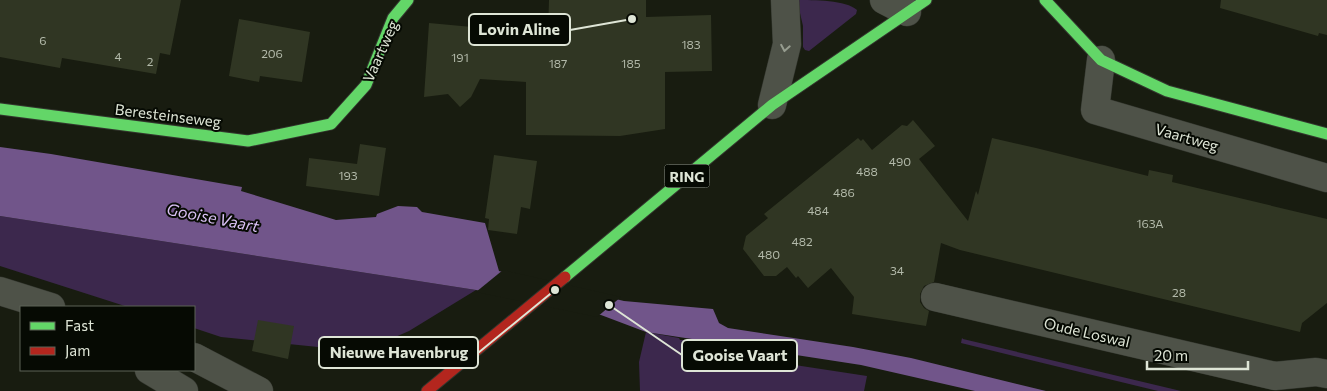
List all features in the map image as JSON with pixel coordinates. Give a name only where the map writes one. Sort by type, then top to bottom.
[{"type":"street","name":"Vaartweg","points":[[331,124],[366,84],[393,18],[408,0]]},
{"type":"street","points":[[772,105],[787,44],[785,0]]},
{"type":"street","points":[[1045,0],[1101,60],[1167,91],[1327,134]]},
{"type":"street","name":"RING","points":[[426,391],[772,105],[906,4]]},
{"type":"street","name":"Vaartweg","points":[[1101,60],[1095,110],[1327,178]]},
{"type":"street","name":"Beresteinseweg","points":[[0,110],[248,141],[331,124]]},
{"type":"street","points":[[0,291],[48,306]]},
{"type":"street","name":"Oude Loswal","points":[[935,297],[1275,376],[1316,372],[1327,374]]},
{"type":"street","points":[[195,358],[259,391]]},
{"type":"street","points":[[151,371],[184,391]]},
{"type":"shaded area","points":[[797,0],[838,2],[857,10],[856,14],[809,51],[803,47],[803,26]]},
{"type":"shaded area","points":[[0,216],[476,290],[409,331],[377,345],[318,347],[221,337],[195,328],[195,306],[125,306],[0,266]]},
{"type":"shaded area","points":[[646,332],[679,338],[688,343],[690,349],[867,376],[864,391],[640,391],[639,362]]},
{"type":"shaded area","points":[[962,338],[1181,391],[1158,391],[961,343]]},
{"type":"water","name":"Gooise Vaart","points":[[0,147],[242,187],[241,191],[336,220],[376,217],[377,214],[398,206],[417,207],[422,212],[485,223],[499,271],[624,301],[713,309],[719,323],[728,328],[911,358],[1046,391],[975,391],[861,365],[646,332],[601,315],[476,290],[0,216]]},
{"type":"pier","points":[[503,270],[621,297],[597,317],[476,292]]},
{"type":"building","points":[[0,0],[181,0],[170,55],[160,53],[156,74],[62,58],[60,68],[0,57]]},
{"type":"building","points":[[549,0],[646,0],[646,17],[711,15],[712,71],[665,72],[665,129],[620,136],[526,135],[526,82],[480,79],[471,97],[460,107],[448,94],[424,97],[429,23],[548,34]]},
{"type":"building","points":[[1221,0],[1327,0],[1327,35],[1319,33],[1318,36],[1220,8]]},
{"type":"building","points":[[239,19],[310,32],[302,82],[260,76],[259,82],[229,76]]},
{"type":"building","points":[[913,120],[935,146],[919,159],[968,221],[976,191],[978,195],[992,138],[1148,176],[1149,170],[1173,175],[1172,182],[1327,219],[1327,303],[1302,323],[1300,332],[960,250],[941,243],[934,282],[924,286],[920,294],[920,302],[929,311],[926,326],[852,314],[854,297],[831,268],[808,288],[787,267],[776,276],[764,276],[743,249],[746,236],[768,218],[764,214],[858,138],[861,141],[863,139],[872,150],[902,125],[907,126]]},
{"type":"building","points":[[360,144],[386,148],[379,196],[306,186],[309,158],[357,164]]},
{"type":"building","points":[[494,155],[537,161],[530,209],[521,207],[517,234],[488,230],[489,219],[485,218]]},
{"type":"building","points":[[258,320],[294,326],[288,359],[252,351]]},
{"type":"traffic: fast","points":[[0,109],[248,141],[331,124],[366,85],[393,18],[408,0]]},
{"type":"traffic: fast","points":[[565,277],[772,105],[926,0]]},
{"type":"traffic: fast","points":[[1045,0],[1101,60],[1167,91],[1327,134]]},
{"type":"traffic: jam","points":[[427,391],[565,277]]},
{"type":"place","name":"Lovin Aline","points":[[632,19]]},
{"type":"place","name":"Nieuwe Havenbrug","points":[[555,290]]},
{"type":"place","name":"Gooise Vaart","points":[[609,305]]}]
